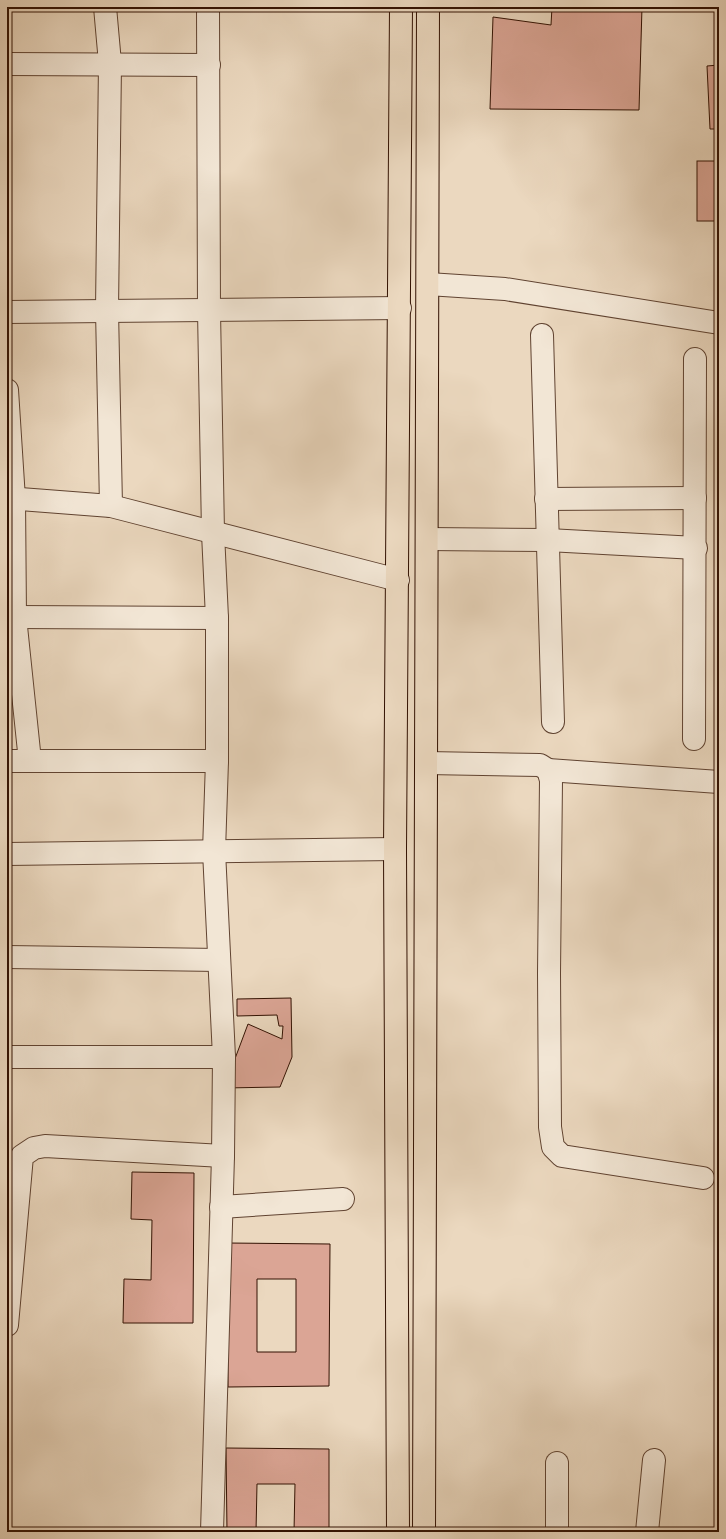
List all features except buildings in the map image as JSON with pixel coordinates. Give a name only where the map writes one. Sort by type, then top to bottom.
[{"type":"main road","points":[[398,1532],[395,849],[401,7]]},
{"type":"main road","points":[[424,1532],[428,7]]},
{"type":"street","points":[[105,7],[110,63],[107,310],[111,506]]},
{"type":"street","points":[[208,7],[209,311],[213,533],[217,618],[217,761],[214,851],[224,1057],[223,1156],[212,1532]]},
{"type":"street","points":[[7,64],[110,63],[209,65]]},
{"type":"street","points":[[428,284],[505,289],[719,323]]},
{"type":"street","points":[[7,312],[400,308]]},
{"type":"street","points":[[542,335],[552,722]]},
{"type":"street","points":[[694,739],[696,359]]},
{"type":"street","points":[[7,390],[15,617],[30,761]]},
{"type":"street","points":[[10,498],[111,506],[398,580]]},
{"type":"street","points":[[546,499],[695,498]]},
{"type":"street","points":[[427,538],[548,540],[696,548]]},
{"type":"street","points":[[15,617],[217,618]]},
{"type":"street","points":[[7,761],[217,761]]},
{"type":"street","points":[[427,763],[540,766],[548,770],[719,782]]},
{"type":"street","points":[[548,770],[551,780],[549,1069],[550,1127],[553,1147],[562,1156],[703,1178]]},
{"type":"street","points":[[7,854],[395,849]]},
{"type":"street","points":[[7,957],[219,960]]},
{"type":"street","points":[[7,1057],[224,1057]]},
{"type":"street","points":[[7,1325],[22,1156],[34,1148],[45,1146],[223,1156]]},
{"type":"street","points":[[221,1206],[343,1199]]},
{"type":"street","points":[[647,1532],[654,1460]]},
{"type":"street","points":[[557,1463],[557,1532]]}]
